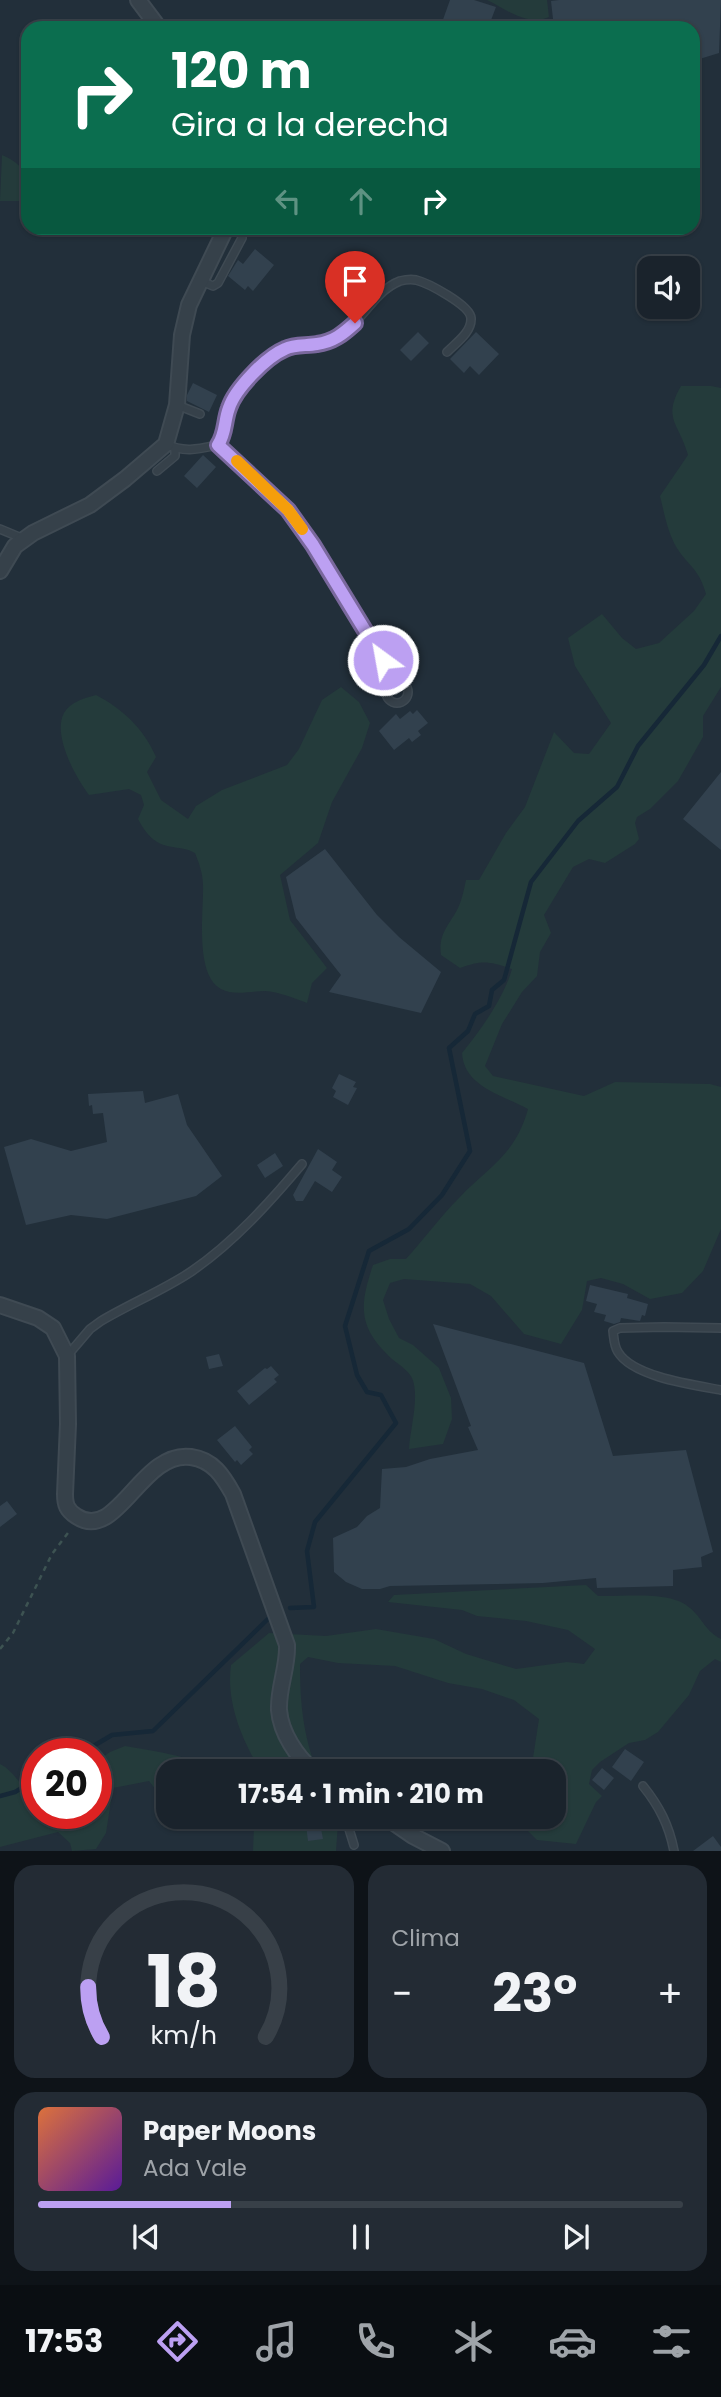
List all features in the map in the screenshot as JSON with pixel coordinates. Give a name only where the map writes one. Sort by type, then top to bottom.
[{"type":"street","points":[[138,0],[154,21]]},
{"type":"street","points":[[0,571],[8,555],[25,539],[64,516],[90,505],[171,446],[182,335],[189,305],[223,235]]},
{"type":"street","points":[[0,1305],[38,1318],[53,1328],[68,1356],[65,1504],[70,1512],[81,1520],[96,1521],[115,1511],[156,1466],[170,1458],[196,1458],[209,1463],[223,1476],[233,1494],[287,1645],[288,1663],[279,1712],[288,1739],[300,1759]]},
{"type":"street","points":[[402,1829],[442,1851]]},
{"type":"lane","points":[[201,281],[213,286],[218,283],[242,238]]},
{"type":"lane","points":[[218,445],[226,426],[229,406],[251,377],[271,358],[286,348],[316,345],[341,336],[382,294],[402,281],[415,280],[424,284],[463,305],[469,312],[471,320],[467,333],[447,352]]},
{"type":"lane","points":[[177,405],[200,414]]},
{"type":"lane","points":[[171,446],[188,450],[218,445]]},
{"type":"lane","points":[[218,445],[288,510],[313,545],[383,660],[393,682]]},
{"type":"lane","points":[[157,471],[175,456],[171,446]]},
{"type":"lane","points":[[0,528],[25,539]]},
{"type":"lane","points":[[68,1356],[90,1329],[101,1321],[190,1272],[213,1256],[263,1209],[302,1164]]},
{"type":"lane","points":[[721,1328],[620,1328],[613,1331],[619,1354],[629,1364],[666,1378],[721,1390]]},
{"type":"lane","points":[[643,1786],[658,1805],[669,1827],[674,1851]]},
{"type":"lane","points":[[349,1829],[354,1845]]},
{"type":"path","points":[[0,1649],[13,1633],[52,1553],[81,1520]]},
{"type":"green space","points":[[487,0],[547,0],[549,17],[541,20],[525,18]]},
{"type":"green space","points":[[2,155],[21,168],[21,201],[0,201]]},
{"type":"green space","points":[[681,386],[721,388],[721,687],[703,716],[703,737],[678,781],[650,809],[637,817],[635,823],[639,839],[635,844],[605,863],[589,859],[573,867],[544,915],[551,933],[540,952],[537,976],[522,992],[502,1024],[485,1066],[493,1076],[584,1096],[615,1082],[710,1084],[721,1087],[721,1229],[703,1271],[682,1293],[650,1299],[623,1284],[601,1278],[587,1281],[582,1310],[561,1344],[524,1334],[491,1296],[470,1284],[404,1279],[390,1283],[383,1300],[399,1338],[413,1345],[439,1368],[451,1398],[452,1419],[443,1444],[409,1449],[415,1403],[412,1378],[373,1337],[365,1316],[365,1293],[373,1265],[390,1259],[406,1259],[452,1205],[500,1159],[516,1138],[528,1109],[477,1082],[464,1065],[462,1053],[491,1013],[512,969],[486,962],[460,968],[441,955],[441,941],[459,905],[466,880],[479,880],[506,833],[525,807],[554,732],[574,753],[589,754],[611,723],[575,666],[568,638],[602,614],[622,638],[636,649],[659,643],[694,611],[706,594],[700,578],[674,543],[660,496],[688,455],[672,414],[675,397]]},
{"type":"green space","points":[[341,687],[359,702],[370,723],[362,748],[332,802],[318,843],[280,875],[290,920],[327,968],[312,983],[307,1003],[265,991],[226,991],[213,981],[207,970],[202,941],[203,881],[195,853],[161,844],[148,834],[138,819],[144,805],[141,795],[129,789],[89,795],[72,767],[63,744],[61,722],[64,713],[74,703],[96,695],[124,713],[145,737],[156,757],[147,772],[161,800],[188,819],[196,806],[222,790],[287,765],[299,749],[322,700]]},
{"type":"green space","points":[[586,1585],[598,1596],[634,1595],[671,1599],[690,1608],[711,1632],[721,1639],[721,1662],[715,1659],[700,1671],[689,1695],[658,1732],[645,1740],[629,1743],[592,1770],[589,1784],[602,1796],[596,1802],[576,1844],[537,1840],[526,1829],[566,1829],[566,1759],[533,1759],[539,1719],[514,1700],[395,1666],[338,1663],[308,1657],[300,1664],[302,1705],[305,1731],[313,1759],[254,1759],[236,1719],[231,1692],[231,1665],[269,1633],[326,1636],[376,1629],[434,1639],[466,1654],[516,1669],[567,1662],[584,1664],[595,1649],[568,1630],[526,1621],[477,1616],[462,1610],[388,1602],[394,1595]]},
{"type":"green space","points":[[125,1746],[190,1759],[156,1759],[156,1790],[149,1781],[113,1788],[112,1794],[112,1751]]},
{"type":"green space","points":[[0,1764],[21,1783],[21,1829],[107,1829],[96,1849],[72,1851],[70,1843],[58,1832],[0,1847]]},
{"type":"green space","points":[[254,1829],[338,1829],[336,1851],[253,1851]]},
{"type":"building","points":[[450,0],[474,0],[496,7],[491,21],[442,21]]},
{"type":"building","points":[[721,0],[719,53],[700,59],[700,21],[553,21],[551,1]]},
{"type":"building","points":[[255,249],[274,265],[253,291],[248,286],[245,290],[228,276],[238,260],[243,264]]},
{"type":"building","points":[[418,332],[429,343],[411,361],[400,350]]},
{"type":"building","points":[[476,332],[499,354],[479,375],[470,366],[464,373],[450,359]]},
{"type":"building","points":[[193,383],[217,395],[209,412],[187,401]]},
{"type":"building","points":[[203,455],[216,467],[197,488],[184,476]]},
{"type":"building","points":[[417,710],[428,723],[418,731],[421,735],[412,742],[409,738],[394,750],[379,731],[396,714],[400,719],[410,711],[413,714]]},
{"type":"building","points":[[721,772],[721,850],[683,819]]},
{"type":"building","points":[[325,849],[377,915],[441,972],[421,1013],[329,992],[341,975],[296,918],[286,877]]},
{"type":"building","points":[[339,1074],[356,1082],[353,1087],[357,1088],[348,1105],[333,1097],[336,1091],[332,1088]]},
{"type":"building","points":[[143,1091],[145,1103],[178,1094],[187,1125],[222,1176],[196,1196],[107,1219],[71,1215],[26,1225],[4,1147],[31,1139],[71,1151],[107,1142],[103,1113],[93,1114],[88,1094]]},
{"type":"building","points":[[318,1149],[337,1162],[332,1170],[342,1177],[332,1192],[315,1181],[303,1201],[296,1201],[293,1195]]},
{"type":"building","points":[[275,1153],[283,1166],[265,1178],[257,1165]]},
{"type":"building","points":[[590,1285],[628,1294],[627,1298],[648,1304],[645,1316],[642,1315],[640,1321],[621,1318],[620,1322],[614,1324],[604,1321],[606,1315],[594,1312],[597,1304],[586,1301]]},
{"type":"building","points":[[433,1324],[584,1363],[613,1456],[686,1450],[713,1552],[701,1557],[702,1567],[673,1570],[673,1586],[597,1588],[596,1578],[543,1583],[362,1589],[346,1582],[334,1572],[333,1538],[357,1527],[367,1516],[380,1508],[382,1469],[406,1467],[430,1459],[478,1450]]},
{"type":"building","points":[[219,1354],[223,1366],[209,1369],[206,1357]]},
{"type":"building","points":[[271,1366],[279,1375],[274,1379],[277,1382],[249,1405],[237,1391]]},
{"type":"building","points":[[235,1426],[252,1447],[249,1450],[253,1454],[241,1465],[237,1460],[235,1462],[217,1440]]},
{"type":"building","points":[[7,1501],[17,1514],[0,1527],[0,1506]]},
{"type":"building","points":[[625,1749],[644,1762],[631,1781],[612,1767]]},
{"type":"building","points":[[602,1768],[614,1778],[604,1790],[592,1780]]},
{"type":"building","points":[[306,1829],[321,1829],[323,1839],[308,1841]]},
{"type":"building","points":[[713,1836],[721,1851],[693,1851]]},
{"type":"waterway","points":[[290,1608],[314,1607],[307,1551],[315,1522],[396,1423],[381,1395],[367,1392],[357,1375],[345,1326],[369,1251],[409,1229],[442,1195],[470,1151],[449,1048],[468,1031],[475,1014],[489,1006],[492,990],[504,980],[531,882],[578,821],[617,787],[638,746],[704,665],[721,636]]},
{"type":"waterway","points":[[107,1738],[112,1735],[153,1731],[271,1616]]},
{"type":"waterway","points":[[0,1796],[21,1788]]},
{"type":"slow traffic","points":[[237,461],[288,510],[302,529]]},
{"type":"route","points":[[355,323],[341,336],[330,341],[286,348],[271,358],[251,377],[229,406],[226,426],[218,445],[288,510],[313,545],[383,660]]}]
